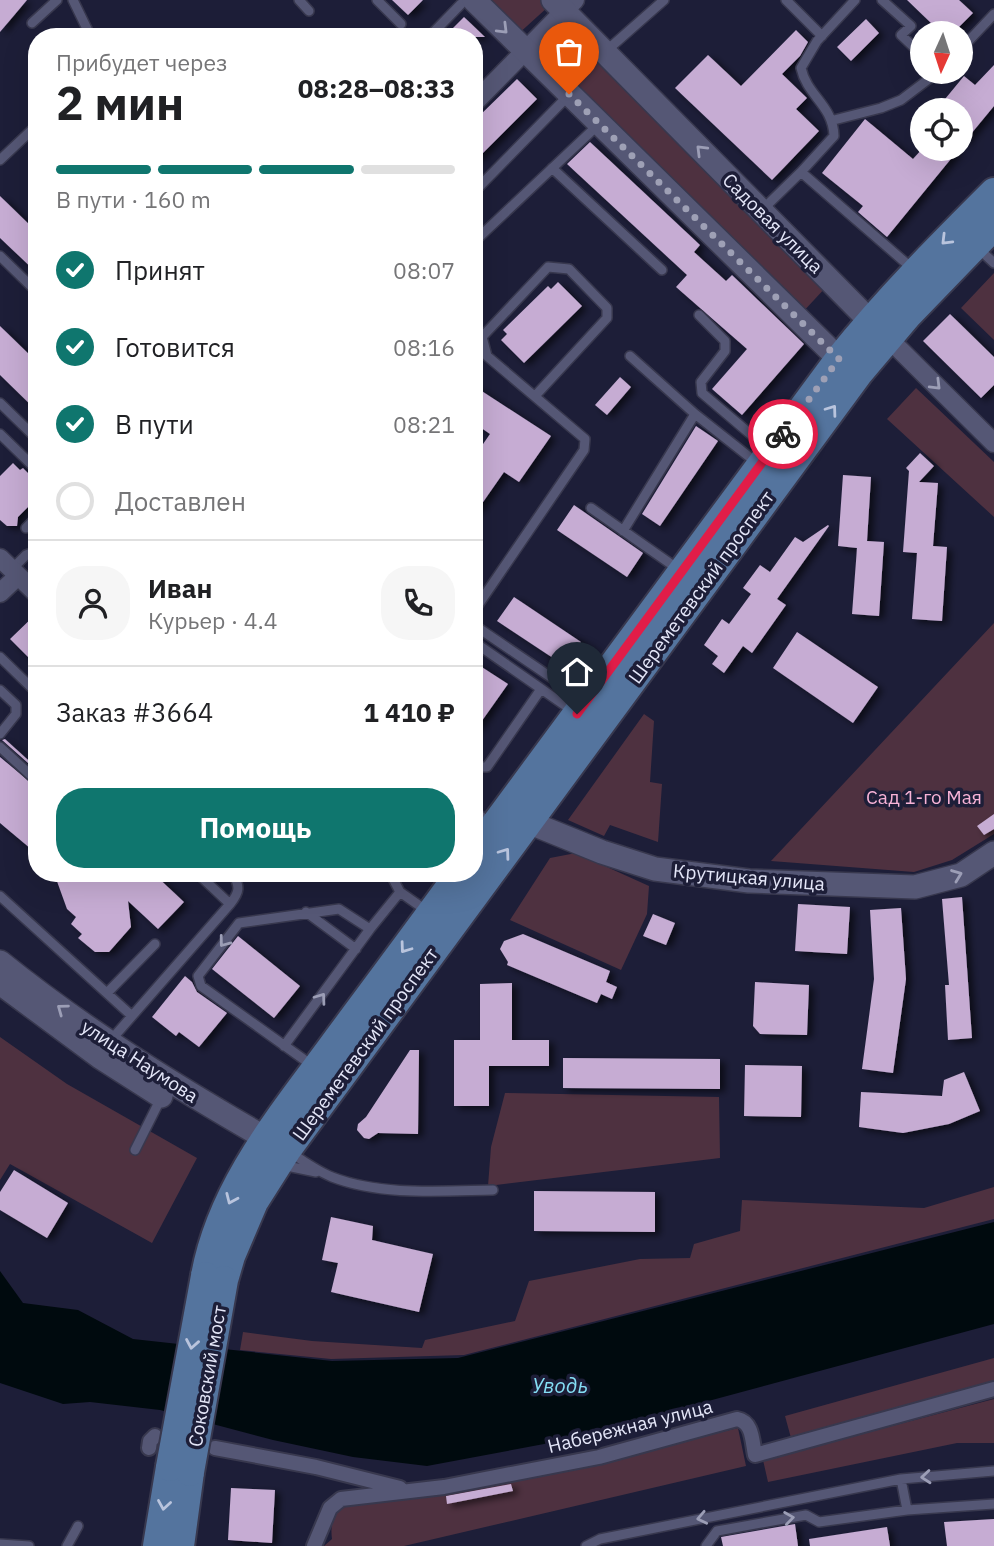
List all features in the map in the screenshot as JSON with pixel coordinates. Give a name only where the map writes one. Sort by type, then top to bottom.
[{"type":"main road","name":"Шереметевский проспект","points":[[483,848],[501,817],[878,329],[915,271],[994,192]]},
{"type":"main road","name":"Шереметевский проспект","points":[[483,841],[839,359],[988,245]]},
{"type":"main road","name":"Шереметевский проспект","points":[[215,1278],[231,1256],[272,1151],[316,1069],[440,921],[456,882]]},
{"type":"main road","name":"Шереметевский проспект","points":[[272,1151],[440,921],[463,882]]},
{"type":"main road","name":"Соковский мост","points":[[180,1469],[215,1278]]},
{"type":"main road","points":[[157,1546],[180,1469]]},
{"type":"main road","points":[[180,1469],[180,1546]]},
{"type":"street","points":[[467,2],[525,51],[839,359]]},
{"type":"street","name":"Садовая улица","points":[[564,4],[605,52],[994,443]]},
{"type":"street","points":[[483,94],[525,51],[564,4]]},
{"type":"street","points":[[0,593],[22,578]]},
{"type":"street","name":"Крутицкая улица","points":[[501,817],[602,852],[668,871],[749,881],[915,887],[961,875],[994,853]]},
{"type":"street","name":"улица Наумова","points":[[0,962],[108,1043],[272,1151]]},
{"type":"street","name":"улица Наумова","points":[[2,986],[100,1057],[162,1097],[272,1151]]},
{"type":"street","name":"Набережная улица","points":[[314,1546],[330,1508],[338,1500],[444,1487],[599,1457],[737,1419],[748,1425],[755,1455],[994,1389]]},
{"type":"street","points":[[217,1452],[316,1467],[412,1491]]},
{"type":"lane","points":[[32,23],[57,0]]},
{"type":"lane","points":[[73,0],[87,28]]},
{"type":"lane","points":[[299,0],[309,11]]},
{"type":"lane","points":[[377,0],[401,24]]},
{"type":"lane","points":[[605,52],[664,0]]},
{"type":"lane","points":[[786,0],[822,36]]},
{"type":"lane","points":[[761,211],[834,136],[834,120],[804,79],[801,68],[822,36],[855,0]]},
{"type":"lane","points":[[882,0],[910,25]]},
{"type":"lane","points":[[439,28],[467,2]]},
{"type":"lane","points":[[973,36],[994,14]]},
{"type":"lane","points":[[910,27],[901,35],[910,44]]},
{"type":"lane","points":[[834,120],[901,100],[922,84]]},
{"type":"lane","points":[[483,183],[569,94]]},
{"type":"lane","points":[[483,233],[599,124]]},
{"type":"lane","points":[[0,160],[28,134]]},
{"type":"lane","points":[[552,168],[662,270]]},
{"type":"lane","points":[[801,172],[915,271]]},
{"type":"lane","points":[[0,256],[28,283]]},
{"type":"lane","points":[[483,336],[548,267],[569,269],[607,308],[607,318],[535,396]]},
{"type":"lane","points":[[699,315],[725,341],[725,351],[701,382],[702,393],[766,458]]},
{"type":"lane","points":[[483,341],[487,356],[585,439],[584,450],[483,598]]},
{"type":"lane","points":[[630,356],[695,414],[766,458]]},
{"type":"lane","points":[[0,403],[28,430]]},
{"type":"lane","points":[[624,531],[695,414]]},
{"type":"lane","points":[[0,434],[28,461]]},
{"type":"lane","points":[[591,508],[682,572]]},
{"type":"lane","points":[[22,578],[28,554]]},
{"type":"lane","points":[[483,631],[552,678]]},
{"type":"lane","points":[[483,648],[577,714]]},
{"type":"lane","points":[[0,657],[28,684]]},
{"type":"lane","points":[[483,768],[487,767],[541,689]]},
{"type":"lane","points":[[0,690],[16,705],[16,714],[0,734]]},
{"type":"lane","points":[[0,747],[28,772]]},
{"type":"lane","points":[[207,882],[230,904]]},
{"type":"lane","points":[[108,1043],[230,904],[237,895],[238,882]]},
{"type":"lane","points":[[395,882],[400,892],[440,921]]},
{"type":"lane","points":[[284,1046],[400,892]]},
{"type":"lane","points":[[0,896],[132,1016]]},
{"type":"lane","points":[[316,1069],[201,986],[198,976],[239,923],[340,908],[370,929]]},
{"type":"lane","points":[[306,912],[356,949]]},
{"type":"lane","points":[[107,993],[155,944]]},
{"type":"lane","points":[[135,1150],[162,1097]]},
{"type":"lane","points":[[272,1151],[324,1173],[367,1187],[493,1190]]},
{"type":"lane","points":[[272,1151],[324,1173]]},
{"type":"lane","points":[[586,1546],[600,1539],[901,1479],[994,1471]]},
{"type":"lane","points":[[901,1479],[907,1510]]},
{"type":"lane","points":[[706,1546],[717,1531],[766,1521],[806,1516],[819,1522],[907,1510],[994,1504]]},
{"type":"lane","points":[[67,1546],[78,1526]]},
{"type":"lane","points":[[0,1544],[29,1546]]},
{"type":"green space","points":[[480,0],[543,0],[549,6],[516,36]]},
{"type":"green space","points":[[564,17],[827,286],[801,314],[531,45]]},
{"type":"green space","points":[[994,273],[994,340],[961,308]]},
{"type":"green space","points":[[916,388],[994,462],[994,517],[887,419]]},
{"type":"green space","name":"Сад 1-го Мая","points":[[994,623],[994,834],[952,860],[914,872],[771,861]]},
{"type":"green space","points":[[644,714],[654,721],[650,782],[662,784],[658,842],[610,825],[604,836],[568,820]]},
{"type":"green space","points":[[576,853],[649,886],[647,914],[621,970],[510,920],[550,858]]},
{"type":"green space","points":[[0,1037],[67,1084],[197,1158],[152,1243],[10,1164],[0,1180]]},
{"type":"green space","points":[[505,1093],[719,1097],[720,1158],[488,1186],[491,1147]]},
{"type":"green space","points":[[994,1187],[994,1219],[464,1355],[331,1359],[240,1350],[243,1332],[312,1341],[422,1348],[425,1340],[515,1321],[529,1281],[640,1259],[690,1258],[694,1244],[740,1231],[742,1200],[924,1208]]},
{"type":"green space","points":[[994,1358],[994,1381],[791,1438],[785,1416]]},
{"type":"green space","points":[[994,1399],[994,1443],[957,1443],[768,1482],[763,1460]]},
{"type":"green space","points":[[738,1428],[746,1466],[404,1546],[324,1546],[332,1539],[335,1515],[346,1504],[598,1462]]},
{"type":"water","name":"Уводь","points":[[994,1222],[994,1324],[560,1441],[427,1466],[353,1457],[273,1440],[160,1410],[90,1402],[63,1404],[0,1383],[0,1271],[23,1303],[78,1310],[133,1339],[332,1361],[458,1358]]},
{"type":"building","points":[[0,0],[27,0],[0,32]]},
{"type":"building","points":[[392,0],[423,0],[408,15]]},
{"type":"building","points":[[907,0],[959,0],[973,13],[965,21],[929,21]]},
{"type":"building","points":[[464,17],[476,28],[453,28]]},
{"type":"building","points":[[866,19],[879,33],[851,61],[837,47]]},
{"type":"building","points":[[796,30],[808,42],[800,56],[782,74],[807,98],[796,109],[819,131],[772,180],[675,88],[708,55],[741,86]]},
{"type":"building","points":[[994,65],[994,106],[973,131],[973,98],[946,98],[957,84],[975,85]]},
{"type":"building","points":[[517,79],[537,99],[483,153],[483,112]]},
{"type":"building","points":[[865,119],[910,156],[910,161],[949,161],[887,237],[858,212],[863,206],[822,173]]},
{"type":"building","points":[[590,142],[700,245],[694,252],[726,281],[732,275],[804,344],[742,415],[712,389],[747,349],[676,287],[687,275],[567,164]]},
{"type":"building","points":[[0,196],[28,223],[28,264],[0,238]]},
{"type":"building","points":[[558,282],[582,306],[524,363],[501,340],[507,334],[503,330],[548,286],[551,289]]},
{"type":"building","points":[[950,314],[994,357],[994,385],[981,398],[923,341]]},
{"type":"building","points":[[0,326],[28,353],[28,402],[0,375]]},
{"type":"building","points":[[620,377],[631,387],[607,415],[595,405]]},
{"type":"building","points":[[483,392],[551,436],[519,482],[504,472],[483,502],[483,444],[490,434],[483,429]]},
{"type":"building","points":[[696,426],[718,441],[660,526],[642,514]]},
{"type":"building","points":[[920,453],[934,466],[919,482],[938,483],[933,546],[947,547],[942,621],[912,619],[917,553],[903,552],[909,471],[906,468]]},
{"type":"building","points":[[13,463],[28,473],[28,507],[18,517],[17,526],[7,526],[0,520],[0,476]]},
{"type":"building","points":[[843,475],[871,477],[867,541],[884,542],[879,616],[852,614],[857,548],[838,546]]},
{"type":"building","points":[[574,505],[643,553],[627,577],[557,530]]},
{"type":"building","points":[[828,525],[777,599],[786,605],[752,653],[743,646],[724,673],[712,664],[718,656],[704,645],[722,619],[729,624],[751,594],[743,588],[760,565],[770,572],[795,537],[803,542]]},
{"type":"building","points":[[514,597],[581,642],[565,666],[497,621]]},
{"type":"building","points":[[28,622],[28,657],[10,639]]},
{"type":"building","points":[[797,632],[878,687],[853,723],[773,668]]},
{"type":"building","points":[[483,668],[508,684],[483,719]]},
{"type":"building","points":[[5,739],[28,760],[28,763],[2,740]]},
{"type":"building","points":[[0,757],[28,780],[28,846],[0,823]]},
{"type":"building","points":[[994,814],[994,829],[984,835],[977,826]]},
{"type":"building","points":[[57,882],[163,882],[184,902],[158,929],[128,901],[131,927],[109,952],[95,952],[78,938],[82,934],[71,924],[76,917],[67,909]]},
{"type":"building","points":[[962,897],[972,1038],[948,1040],[945,985],[949,985],[942,899]]},
{"type":"building","points":[[798,904],[850,907],[847,954],[795,951]]},
{"type":"building","points":[[901,908],[906,979],[893,1073],[862,1069],[874,979],[870,910]]},
{"type":"building","points":[[653,914],[675,923],[666,945],[643,936]]},
{"type":"building","points":[[523,934],[610,971],[606,982],[617,987],[612,999],[601,994],[597,1003],[507,965],[508,962],[500,949],[504,941]]},
{"type":"building","points":[[238,936],[300,986],[274,1018],[212,969]]},
{"type":"building","points":[[185,976],[197,992],[227,1013],[199,1047],[179,1032],[176,1036],[152,1017]]},
{"type":"building","points":[[755,982],[809,985],[807,1035],[760,1034],[753,1026]]},
{"type":"building","points":[[512,983],[512,1040],[549,1040],[549,1066],[489,1066],[489,1106],[454,1106],[454,1040],[480,1040],[480,984]]},
{"type":"building","points":[[410,1050],[419,1050],[418,1134],[378,1133],[369,1139],[364,1138],[357,1130],[358,1124],[366,1117]]},
{"type":"building","points":[[563,1058],[720,1059],[720,1089],[563,1088]]},
{"type":"building","points":[[745,1065],[802,1066],[801,1117],[744,1116]]},
{"type":"building","points":[[964,1072],[980,1111],[949,1124],[903,1133],[859,1127],[861,1092],[942,1096],[944,1080]]},
{"type":"building","points":[[14,1170],[68,1203],[47,1238],[0,1210],[0,1192]]},
{"type":"building","points":[[534,1191],[655,1192],[655,1232],[534,1231]]},
{"type":"building","points":[[331,1217],[373,1226],[372,1240],[433,1254],[419,1312],[331,1292],[338,1263],[322,1260]]},
{"type":"building","points":[[511,1484],[513,1491],[447,1504],[446,1496]]},
{"type":"building","points":[[231,1488],[275,1490],[272,1543],[228,1540]]},
{"type":"building","points":[[994,1519],[994,1546],[947,1546],[944,1522]]},
{"type":"building","points":[[795,1524],[798,1546],[723,1546],[721,1537]]},
{"type":"building","points":[[887,1527],[890,1546],[810,1546],[809,1539]]},
{"type":"way so far","points":[[569,94],[839,359],[783,434]]},
{"type":"route","points":[[577,714],[783,434]]}]
